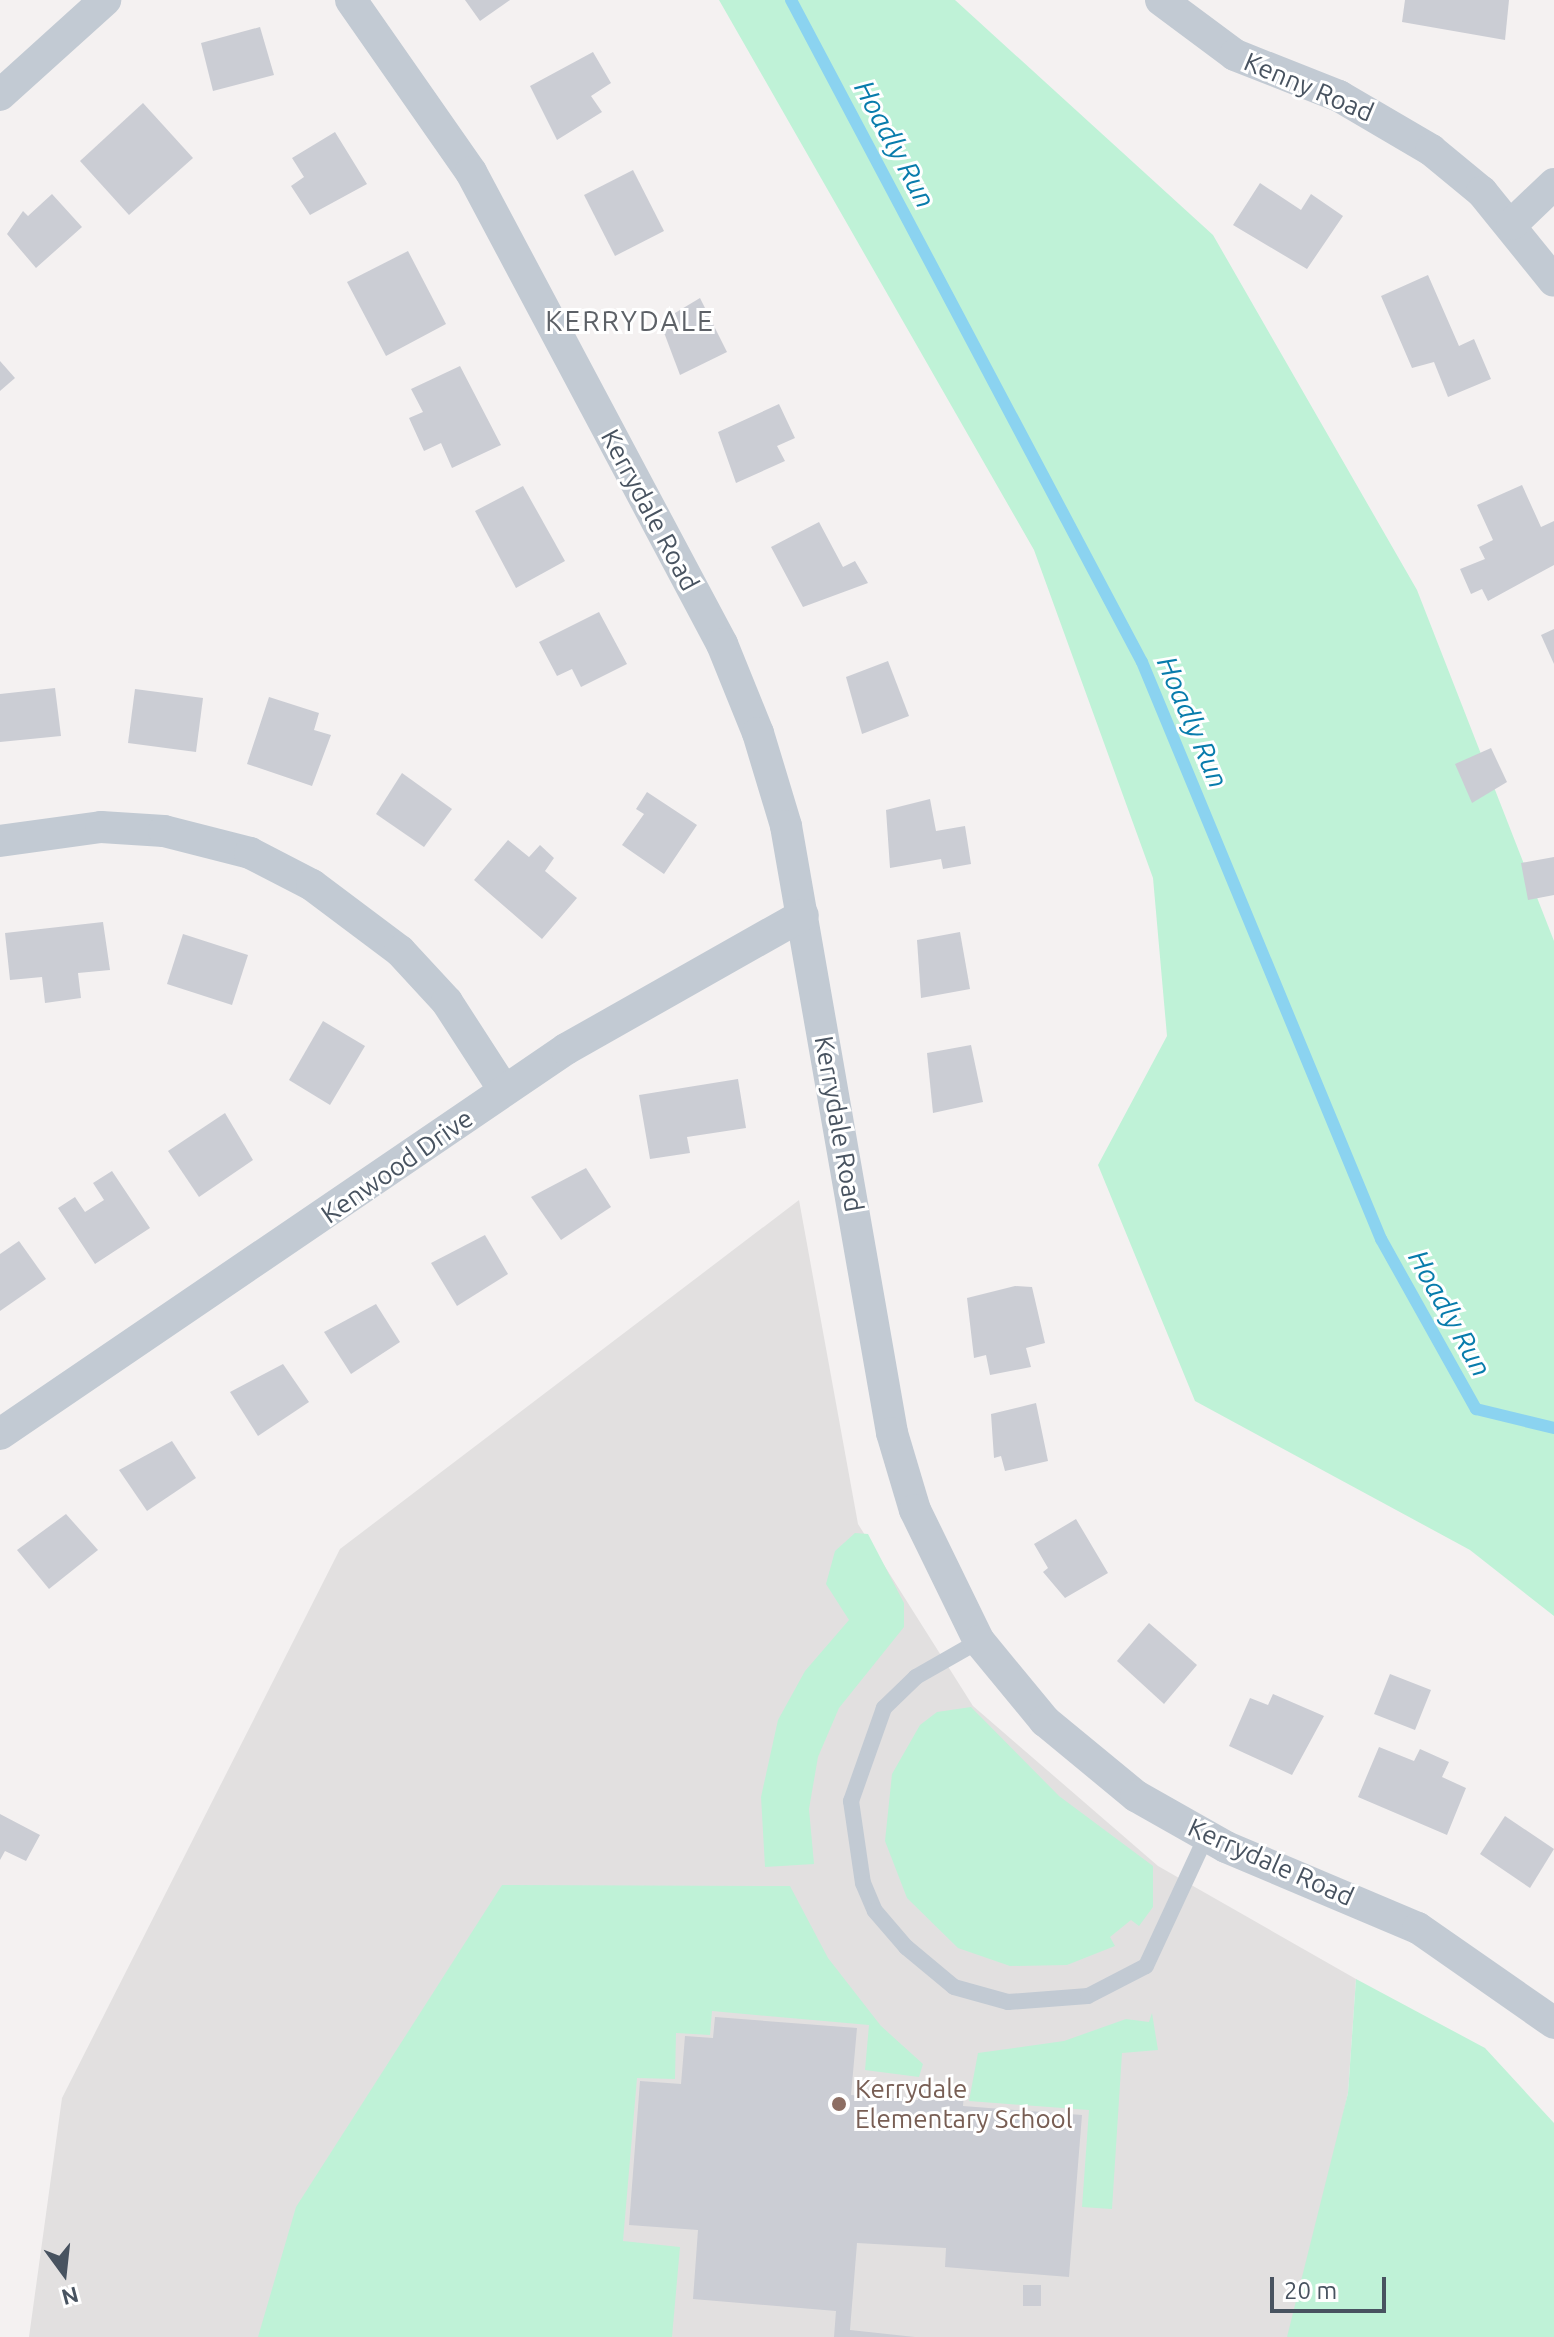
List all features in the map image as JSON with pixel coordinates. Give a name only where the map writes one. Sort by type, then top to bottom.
[{"type":"street","points":[[0,95],[105,0]]},
{"type":"street","name":"Kerrydale Road","points":[[351,0],[471,172],[722,644],[786,826],[892,1433],[920,1522],[979,1641],[1089,1761],[1206,1837],[1418,1928],[1554,2023]]},
{"type":"street","name":"Kenny Road","points":[[1161,0],[1235,55],[1386,120],[1431,150],[1512,224],[1554,281]]},
{"type":"street","points":[[1512,224],[1554,184]]},
{"type":"street","points":[[0,841],[101,827],[164,831],[250,853],[312,885],[400,951],[447,1002],[504,1090]]},
{"type":"street","name":"Kenwood Drive","points":[[0,1434],[504,1090],[695,971],[803,915]]},
{"type":"lane","points":[[979,1641],[916,1677],[884,1708],[851,1801],[863,1883],[875,1911],[906,1947],[954,1987],[995,1998],[1088,1996],[1146,1966],[1206,1837]]},
{"type":"shaded area","points":[[799,1200],[858,1524],[973,1706],[1158,1866],[1356,1979],[1348,2093],[1295,2331],[1287,2337],[29,2337],[62,2098],[340,1549]]},
{"type":"green space","points":[[719,0],[955,0],[1213,235],[1417,590],[1554,941],[1554,1616],[1470,1550],[1195,1401],[1098,1165],[1167,1036],[1153,878],[1034,550]]},
{"type":"green space","points":[[855,1533],[868,1534],[904,1603],[904,1627],[839,1708],[818,1757],[809,1809],[814,1864],[765,1867],[761,1797],[778,1720],[805,1671],[849,1620],[826,1584],[835,1551]]},
{"type":"green space","points":[[971,1707],[1059,1796],[1153,1866],[1153,1907],[1139,1926],[1131,1920],[1110,1937],[1115,1946],[1067,1965],[1010,1966],[958,1948],[907,1898],[885,1841],[892,1774],[920,1725],[937,1712]]},
{"type":"green space","points":[[502,1885],[790,1886],[828,1958],[881,2026],[923,2064],[919,2077],[865,2070],[869,2025],[712,2011],[710,2035],[676,2033],[675,2079],[637,2078],[623,2241],[680,2247],[672,2337],[258,2337],[296,2207]]},
{"type":"green space","points":[[1356,1979],[1485,2048],[1554,2123],[1554,2337],[1287,2337],[1348,2093]]},
{"type":"green space","points":[[1152,2013],[1158,2050],[1122,2053],[1112,2209],[1082,2207],[1089,2110],[969,2101],[978,2053],[1064,2041],[1126,2019],[1149,2022]]},
{"type":"building","points":[[465,0],[510,0],[480,21]]},
{"type":"building","points":[[1405,0],[1509,0],[1505,40],[1402,22]]},
{"type":"building","points":[[260,27],[274,75],[213,91],[201,43]]},
{"type":"building","points":[[593,52],[611,83],[591,96],[602,112],[557,140],[530,86]]},
{"type":"building","points":[[143,103],[193,158],[129,215],[80,161]]},
{"type":"building","points":[[335,132],[367,184],[310,215],[291,186],[304,177],[292,158]]},
{"type":"building","points":[[633,170],[664,231],[615,256],[584,195]]},
{"type":"building","points":[[1260,183],[1301,210],[1311,194],[1343,216],[1307,269],[1233,225]]},
{"type":"building","points":[[52,194],[82,227],[36,268],[7,234],[23,211],[28,216]]},
{"type":"building","points":[[408,251],[446,324],[386,356],[347,282]]},
{"type":"building","points":[[1428,275],[1459,346],[1474,339],[1491,379],[1448,397],[1434,362],[1412,368],[1381,296]]},
{"type":"building","points":[[700,298],[727,352],[680,375],[660,322]]},
{"type":"building","points":[[0,361],[15,378],[0,391]]},
{"type":"building","points":[[460,366],[501,445],[452,468],[441,443],[424,451],[409,418],[423,412],[411,389]]},
{"type":"building","points":[[779,404],[795,438],[777,446],[785,461],[736,483],[718,432]]},
{"type":"building","points":[[1522,485],[1541,527],[1554,521],[1554,565],[1488,601],[1482,589],[1471,594],[1460,569],[1485,559],[1479,547],[1493,540],[1477,505]]},
{"type":"building","points":[[523,486],[565,561],[516,588],[475,511]]},
{"type":"building","points":[[819,522],[843,567],[855,561],[868,583],[803,607],[771,547]]},
{"type":"building","points":[[599,612],[627,664],[581,687],[572,669],[557,676],[539,642]]},
{"type":"building","points":[[1554,629],[1554,664],[1541,635]]},
{"type":"building","points":[[888,661],[909,716],[862,734],[846,677]]},
{"type":"building","points":[[55,688],[61,736],[0,742],[0,694]]},
{"type":"building","points":[[135,689],[203,698],[196,752],[128,743]]},
{"type":"building","points":[[269,697],[319,713],[314,730],[331,735],[312,786],[247,764]]},
{"type":"building","points":[[1491,748],[1507,782],[1472,803],[1455,764]]},
{"type":"building","points":[[402,773],[452,809],[424,847],[376,814]]},
{"type":"building","points":[[647,792],[697,825],[664,874],[622,845],[644,814],[636,809]]},
{"type":"building","points":[[930,799],[936,831],[965,826],[971,864],[943,869],[941,859],[890,868],[886,810]]},
{"type":"building","points":[[508,840],[529,857],[540,845],[554,858],[545,871],[577,898],[542,939],[474,880]]},
{"type":"building","points":[[1554,857],[1554,895],[1528,900],[1521,863]]},
{"type":"building","points":[[103,922],[110,970],[78,973],[81,998],[45,1003],[42,977],[10,980],[5,933]]},
{"type":"building","points":[[960,932],[970,989],[921,998],[917,940]]},
{"type":"building","points":[[183,934],[248,955],[232,1005],[167,984]]},
{"type":"building","points":[[323,1021],[365,1046],[330,1105],[289,1080]]},
{"type":"building","points":[[971,1045],[983,1102],[933,1113],[927,1053]]},
{"type":"building","points":[[738,1079],[746,1128],[687,1137],[690,1153],[650,1159],[639,1095]]},
{"type":"building","points":[[225,1113],[253,1160],[199,1197],[168,1151]]},
{"type":"building","points":[[586,1168],[611,1207],[561,1240],[531,1197]]},
{"type":"building","points":[[112,1171],[150,1228],[95,1264],[58,1208],[75,1197],[85,1212],[104,1200],[93,1183]]},
{"type":"building","points":[[485,1235],[508,1274],[457,1306],[431,1263]]},
{"type":"building","points":[[19,1241],[46,1279],[0,1311],[0,1254]]},
{"type":"building","points":[[1015,1286],[1032,1287],[1045,1343],[1026,1348],[1031,1367],[990,1375],[986,1355],[974,1358],[967,1298]]},
{"type":"building","points":[[376,1304],[400,1342],[351,1374],[324,1332]]},
{"type":"building","points":[[283,1364],[309,1402],[258,1436],[230,1392]]},
{"type":"building","points":[[1036,1403],[1048,1461],[1005,1471],[1001,1456],[994,1458],[991,1414]]},
{"type":"building","points":[[172,1441],[196,1478],[147,1511],[119,1470]]},
{"type":"building","points":[[66,1514],[98,1550],[49,1589],[17,1550]]},
{"type":"building","points":[[1076,1519],[1108,1573],[1065,1598],[1043,1572],[1048,1568],[1034,1544]]},
{"type":"building","points":[[1149,1623],[1197,1665],[1164,1704],[1117,1661]]},
{"type":"building","points":[[1390,1674],[1431,1690],[1415,1730],[1374,1714]]},
{"type":"building","points":[[1273,1694],[1324,1716],[1292,1775],[1229,1746],[1250,1698],[1268,1705]]},
{"type":"building","points":[[1379,1747],[1414,1761],[1420,1749],[1449,1762],[1442,1777],[1466,1788],[1447,1835],[1358,1797]]},
{"type":"building","points":[[0,1814],[40,1835],[26,1861],[5,1851],[0,1860]]},
{"type":"building","points":[[1505,1816],[1554,1849],[1530,1888],[1480,1854]]},
{"type":"building","name":"Kerrydale Elementary School","points":[[715,2017],[857,2028],[851,2095],[918,2100],[919,2090],[964,2093],[963,2106],[1082,2115],[1069,2277],[945,2267],[946,2248],[857,2243],[850,2330],[915,2337],[834,2337],[836,2311],[693,2299],[698,2230],[629,2225],[640,2081],[681,2084],[685,2036],[713,2038]]},
{"type":"building","points":[[1023,2285],[1041,2285],[1041,2306],[1023,2306]]},
{"type":"waterway","name":"Hoadly Run","points":[[791,0],[1142,662],[1381,1239],[1476,1409],[1554,1428]]},
{"type":"place","name":"Kerrydale Elementary School","points":[[839,2104]]},
{"type":"district","name":"KERRYDALE","points":[[630,321]]}]
